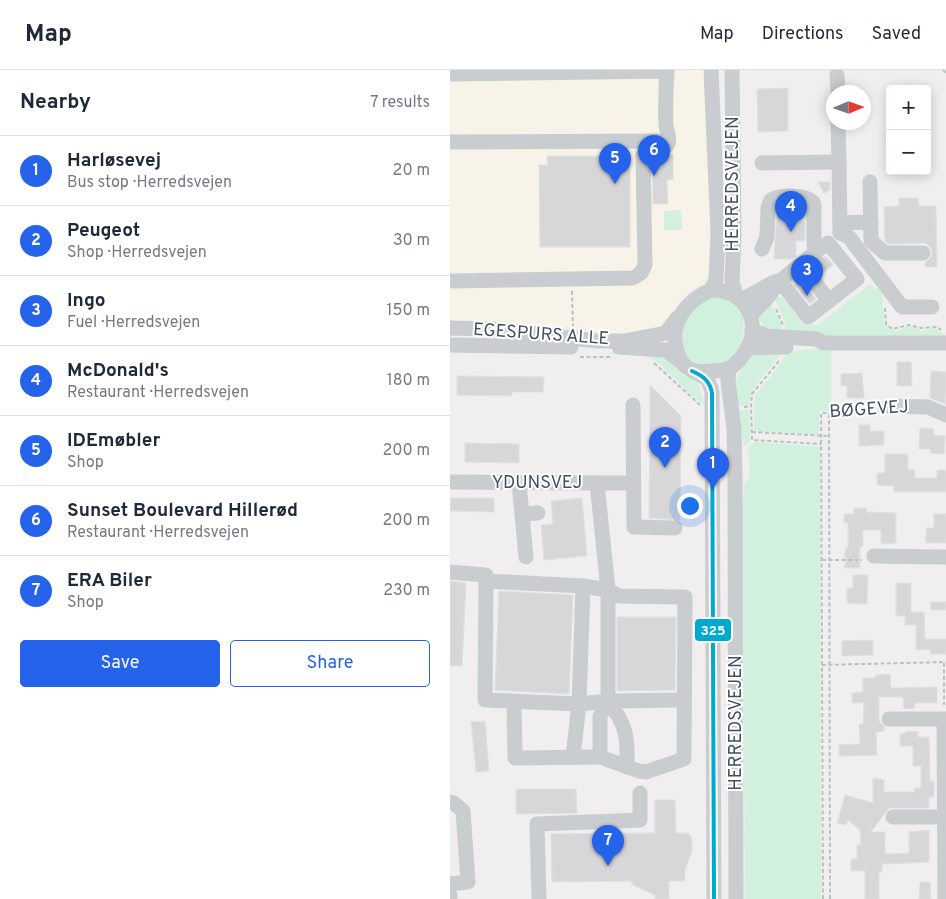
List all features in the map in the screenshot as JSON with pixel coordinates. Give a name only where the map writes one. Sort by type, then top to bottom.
[{"type":"street","name":"HERREDSVEJEN","points":[[711,70],[718,234],[716,280],[711,290]]},
{"type":"street","name":"HERREDSVEJEN","points":[[732,70],[734,234],[732,282],[739,298]]},
{"type":"street","points":[[450,74],[666,71],[666,126],[669,137],[665,148],[646,151],[644,155],[645,265],[641,273],[633,278],[450,281]]},
{"type":"street","points":[[837,75],[838,85]]},
{"type":"street","points":[[739,298],[807,269],[826,251],[840,228],[838,130]]},
{"type":"street","points":[[450,142],[658,141]]},
{"type":"street","points":[[762,163],[839,162]]},
{"type":"street","points":[[870,182],[871,240],[885,253],[923,253]]},
{"type":"street","points":[[762,249],[767,237],[769,203],[778,197],[798,197],[814,224],[814,244],[826,251],[849,251],[865,272],[867,279],[863,285],[842,301],[830,300],[808,317],[780,281]]},
{"type":"street","points":[[840,228],[871,222]]},
{"type":"street","points":[[840,228],[850,237],[902,307],[932,307]]},
{"type":"street","points":[[807,269],[830,300]]},
{"type":"street","points":[[780,281],[751,322],[747,348],[742,357],[729,368],[707,372],[692,371],[680,361],[675,336],[676,326],[681,313],[698,295],[711,290],[729,292],[739,298],[751,322],[768,336],[783,343]]},
{"type":"street","name":"EGESPURS ALLE","points":[[450,328],[492,329],[597,341],[624,341],[666,333],[681,313]]},
{"type":"street","points":[[747,348],[783,343],[814,346],[824,343],[946,344]]},
{"type":"street","name":"EGESPURS ALLE","points":[[450,345],[608,347],[666,350],[680,361]]},
{"type":"street","name":"HERREDSVEJEN","points":[[729,368],[728,381],[735,476],[736,899]]},
{"type":"street","name":"HERREDSVEJEN","points":[[692,371],[705,376],[708,380],[711,388],[712,408],[714,899]]},
{"type":"street","points":[[633,405],[634,527],[675,528]]},
{"type":"street","name":"BØGEVEJ","points":[[888,406],[928,408],[946,415]]},
{"type":"street","name":"YDUNSVEJ","points":[[450,482],[597,483],[608,590],[608,701]]},
{"type":"street","points":[[519,483],[526,557]]},
{"type":"street","points":[[597,483],[634,483]]},
{"type":"street","points":[[522,514],[538,513]]},
{"type":"street","points":[[874,556],[946,557]]},
{"type":"street","points":[[450,572],[486,575],[485,700],[579,704],[608,701],[684,700]]},
{"type":"street","points":[[486,582],[582,586],[608,590],[619,596],[685,597],[684,760],[646,772],[600,757],[515,758],[514,702]]},
{"type":"street","points":[[573,757],[579,704],[582,586]]},
{"type":"street","points":[[600,757],[600,716],[608,701]]},
{"type":"street","points":[[608,701],[620,717],[625,731],[628,751],[627,766]]},
{"type":"street","points":[[889,720],[945,719],[945,899]]},
{"type":"street","points":[[539,899],[537,824],[640,820],[640,793]]},
{"type":"street","points":[[450,802],[463,811],[468,882],[450,884]]},
{"type":"street","points":[[893,817],[945,816]]},
{"type":"path","points":[[943,70],[946,73]]},
{"type":"path","points":[[572,279],[573,338]]},
{"type":"path","points":[[768,297],[783,321],[782,356],[752,394],[752,440],[821,444]]},
{"type":"path","points":[[911,321],[912,325]]},
{"type":"path","points":[[579,357],[619,357]]},
{"type":"path","points":[[650,360],[698,404],[703,407],[712,408]]},
{"type":"path","points":[[731,408],[751,406]]},
{"type":"path","name":"BØGEVEJ","points":[[821,437],[821,413],[884,412],[888,406]]},
{"type":"path","points":[[828,413],[830,899]]},
{"type":"path","points":[[752,432],[828,436]]},
{"type":"path","points":[[821,437],[823,899]]},
{"type":"path","points":[[821,560],[867,560],[874,556]]},
{"type":"path","points":[[822,665],[945,662],[945,719]]},
{"type":"shaded area","points":[[450,70],[706,70],[711,250],[709,274],[681,299],[668,322],[655,329],[608,337],[587,331],[587,329],[566,327],[565,330],[548,332],[450,322]]},
{"type":"green space","points":[[681,210],[682,230],[664,230],[664,211]]},
{"type":"green space","points":[[869,285],[882,291],[884,324],[891,330],[895,330],[895,332],[909,326],[920,331],[932,328],[945,335],[945,337],[817,337],[786,335],[785,322],[775,300],[777,297],[783,298],[804,325],[818,325]]},
{"type":"green space","points":[[719,297],[733,302],[741,311],[744,323],[743,335],[738,348],[731,358],[722,365],[711,367],[693,363],[685,352],[683,332],[685,323],[694,309],[701,303]]},
{"type":"green space","points":[[770,302],[781,323],[782,333],[765,329],[759,317]]},
{"type":"green space","points":[[831,349],[831,411],[819,411],[819,435],[754,431],[755,396],[783,360],[786,352]]},
{"type":"green space","points":[[612,351],[663,355],[683,375],[698,383],[705,405],[697,400],[655,360],[638,355],[610,354]]},
{"type":"green space","points":[[760,353],[781,354],[753,390],[749,405],[738,406],[736,385],[738,375],[749,360]]},
{"type":"green space","points":[[739,410],[749,410],[750,441],[744,447]]},
{"type":"green space","points":[[755,442],[820,447],[821,899],[745,899],[742,504],[745,482],[748,482],[750,470],[748,447]]},
{"type":"building","points":[[788,88],[788,131],[758,132],[757,89]]},
{"type":"building","points":[[673,155],[673,179],[667,180],[668,204],[653,204],[652,159]]},
{"type":"building","points":[[547,156],[618,156],[618,165],[630,165],[630,247],[540,247],[539,165],[548,165]]},
{"type":"building","points":[[818,182],[830,182],[830,190],[824,193]]},
{"type":"building","points":[[899,198],[918,198],[919,206],[936,206],[937,267],[925,267],[925,262],[931,258],[932,253],[931,248],[925,243],[888,244],[885,241],[884,207],[899,206]]},
{"type":"building","points":[[797,206],[796,222],[805,222],[805,241],[796,241],[796,256],[792,259],[774,259],[777,210],[778,207]]},
{"type":"building","points":[[826,256],[833,265],[821,275],[814,266]]},
{"type":"building","points":[[801,280],[816,299],[810,304],[795,285]]},
{"type":"building","points":[[897,362],[911,362],[912,386],[897,386]]},
{"type":"building","points":[[931,371],[946,372],[945,404],[930,398]]},
{"type":"building","points":[[862,373],[864,398],[847,398],[847,386],[841,386],[841,374]]},
{"type":"building","points":[[457,376],[544,377],[543,392],[512,392],[512,396],[457,395]]},
{"type":"building","points":[[650,385],[681,416],[680,520],[649,518]]},
{"type":"building","points":[[859,425],[870,425],[870,431],[884,431],[884,445],[859,446]]},
{"type":"building","points":[[920,428],[934,429],[934,435],[945,436],[944,454],[930,453],[930,449],[919,449]]},
{"type":"building","points":[[465,443],[519,444],[519,463],[465,462]]},
{"type":"building","points":[[885,454],[908,454],[908,470],[915,470],[915,478],[937,478],[937,470],[946,470],[946,492],[894,492],[894,486],[877,485],[877,473],[885,473]]},
{"type":"building","points":[[450,498],[494,498],[494,512],[450,511]]},
{"type":"building","points":[[582,498],[587,556],[544,560],[541,525],[553,524],[551,501]]},
{"type":"building","points":[[854,508],[866,508],[866,512],[896,513],[896,543],[881,544],[881,530],[863,530],[863,547],[860,547],[860,568],[845,568],[845,552],[846,548],[848,548],[848,523],[844,523],[844,514],[854,514]]},
{"type":"building","points":[[934,514],[946,514],[946,543],[926,543],[926,528],[934,528]]},
{"type":"building","points":[[853,575],[868,575],[867,604],[847,603],[847,588],[853,588]]},
{"type":"building","points":[[450,581],[466,583],[462,666],[450,666]]},
{"type":"building","points":[[896,583],[911,583],[911,612],[924,612],[925,639],[946,639],[946,654],[930,654],[930,649],[916,650],[916,625],[905,625],[905,616],[896,616]]},
{"type":"building","points":[[499,591],[573,595],[569,694],[495,690]]},
{"type":"building","points":[[930,602],[946,602],[946,610],[931,610]]},
{"type":"building","points":[[617,617],[676,617],[675,690],[617,691]]},
{"type":"building","points":[[873,640],[873,655],[842,656],[842,641]]},
{"type":"building","points":[[890,674],[891,688],[937,687],[937,703],[915,703],[915,708],[904,709],[903,697],[879,697],[879,721],[884,726],[884,731],[876,732],[877,755],[839,756],[839,745],[860,744],[859,724],[863,724],[864,703],[852,703],[852,693],[863,692],[863,678],[875,678],[876,675]]},
{"type":"building","points":[[485,721],[489,771],[476,772],[471,722]]},
{"type":"building","points":[[918,731],[918,737],[929,737],[930,781],[934,781],[934,797],[929,797],[929,808],[889,808],[871,832],[885,832],[885,854],[909,853],[909,832],[929,830],[929,862],[882,864],[882,872],[879,872],[879,899],[865,899],[865,871],[851,871],[851,859],[857,859],[857,845],[861,845],[860,830],[848,820],[846,825],[837,823],[845,795],[873,803],[873,778],[884,780],[884,792],[914,792],[914,788],[921,788],[921,766],[913,766],[913,746],[900,746],[900,734]]},
{"type":"building","points":[[516,789],[576,789],[577,813],[516,814]]},
{"type":"building","points":[[655,800],[675,800],[676,833],[689,833],[692,840],[692,851],[685,870],[685,881],[669,881],[669,899],[655,899],[655,895],[633,885],[631,881],[552,882],[551,834],[655,833]]},
{"type":"building","points":[[920,882],[930,882],[931,899],[919,899]]},
{"type":"tunnel","points":[[813,269],[827,258]]},
{"type":"transit line","name":"325","points":[[692,371],[705,379],[710,385],[712,393],[714,899]]},
{"type":"place","name":"Sunset Boulevard Hillerød","points":[[654,176]]},
{"type":"place","name":"IDEmøbler","points":[[615,184]]},
{"type":"place","name":"McDonald's","points":[[791,232]]},
{"type":"place","name":"Ingo","points":[[807,296]]},
{"type":"place","name":"Peugeot","points":[[665,468]]},
{"type":"place","name":"Harløsevej","points":[[713,489]]},
{"type":"place","name":"ERA Biler","points":[[608,866]]}]
